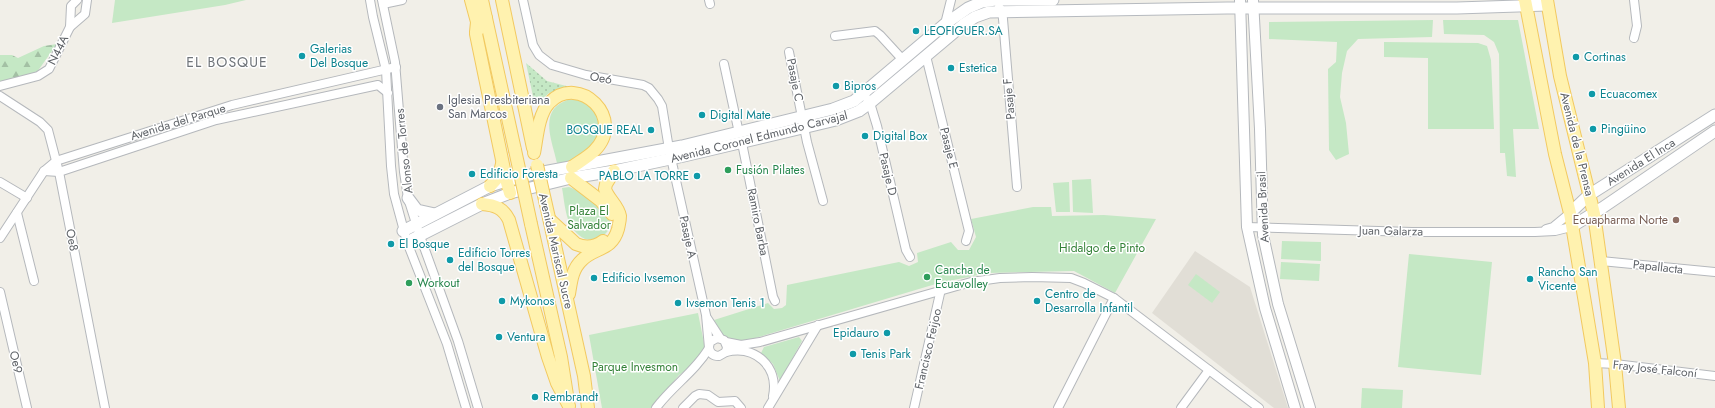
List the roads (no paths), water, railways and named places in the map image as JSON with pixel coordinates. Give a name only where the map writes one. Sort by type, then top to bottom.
[{"type":"main road","points":[[473,0],[477,22],[476,34],[506,181],[510,193]]},
{"type":"main road","name":"Avenida Mariscal Sucre","points":[[502,0],[534,153],[568,300],[584,376],[588,408]]},
{"type":"main road","name":"Avenida Coronel Edmundo Carvajal","points":[[403,231],[490,186],[506,181],[572,172],[670,154],[803,122],[854,101],[945,24],[968,8],[982,2],[994,0],[1053,0]]},
{"type":"main road","name":"Avenida Coronel Edmundo Carvajal","points":[[803,122],[836,120],[859,111],[964,24],[975,17],[989,12],[1240,4],[1547,2]]},
{"type":"main road","name":"Avenida de la Prensa","points":[[1547,2],[1560,76],[1594,214],[1615,364],[1619,408]]},
{"type":"main road","name":"Avenida de la Prensa","points":[[1526,3],[1555,154],[1570,213],[1571,227],[1595,363],[1598,408]]},
{"type":"main road","points":[[476,34],[484,9]]},
{"type":"main road","name":"Avenida Mariscal Sucre","points":[[484,9],[561,357],[569,407]]},
{"type":"main road","points":[[534,153],[541,118],[549,102],[567,94],[576,93],[592,100],[602,112],[605,121],[604,133],[595,150],[572,172],[602,201],[612,214],[613,219],[609,236],[599,244],[581,246],[572,240],[549,219]]},
{"type":"main road","name":"Avenida El Inca","points":[[1570,213],[1589,195],[1715,116]]},
{"type":"main road","name":"Avenida El Inca","points":[[1571,227],[1594,214],[1715,131]]},
{"type":"main road","name":"Avenida Coronel Edmundo Carvajal","points":[[407,242],[439,224],[482,204],[572,172],[614,171],[670,154]]},
{"type":"main road","points":[[490,186],[499,176],[501,170],[501,155]]},
{"type":"main road","points":[[568,300],[574,270],[578,264],[585,257],[609,244],[617,233],[620,219],[618,210],[606,189],[606,184],[614,171]]},
{"type":"main road","points":[[408,198],[417,210],[435,214]]},
{"type":"main road","points":[[482,204],[499,207],[506,214],[509,220],[548,357],[569,407]]},
{"type":"street","name":"N44A","points":[[70,27],[71,6],[77,0]]},
{"type":"street","name":"N44A","points":[[0,86],[43,74],[49,68],[70,27],[85,14],[87,0]]},
{"type":"street","name":"Alonso de Torres","points":[[370,0],[386,70],[394,194],[403,231],[447,344],[466,408]]},
{"type":"street","name":"Alonso de Torres","points":[[402,0],[382,2],[396,67],[404,172],[408,198],[420,236],[458,341],[478,408]]},
{"type":"street","points":[[473,0],[484,9]]},
{"type":"street","name":"Oe6","points":[[523,0],[533,45],[539,55],[552,65],[575,73],[643,85],[654,93],[662,106],[670,154]]},
{"type":"street","points":[[945,24],[951,0]]},
{"type":"street","points":[[994,0],[1002,11]]},
{"type":"street","points":[[1634,0],[1636,26],[1634,38]]},
{"type":"street","name":"Avenida Brasil","points":[[1240,4],[1247,227],[1265,308],[1295,408]]},
{"type":"street","name":"Avenida Brasil","points":[[1253,4],[1260,129],[1262,227],[1265,250],[1278,304],[1310,408]]},
{"type":"street","name":"Pasaje F","points":[[1002,11],[1017,187]]},
{"type":"street","points":[[835,36],[875,32],[880,35],[903,60]]},
{"type":"street","name":"Pasaje C","points":[[789,52],[803,122],[823,201]]},
{"type":"street","name":"Pasaje E","points":[[926,56],[969,231],[966,241]]},
{"type":"street","name":"Ramiro Barba","points":[[724,64],[775,301]]},
{"type":"street","name":"Avenida del Parque","points":[[0,238],[44,172],[56,161],[232,105],[396,67]]},
{"type":"street","name":"Avenida del Parque","points":[[59,172],[216,120],[378,85],[388,93]]},
{"type":"street","name":"Pasaje D","points":[[863,93],[870,103],[906,250],[910,257]]},
{"type":"street","name":"Oe8","points":[[0,96],[40,122],[48,130],[59,172],[105,408]]},
{"type":"street","name":"Pasaje A","points":[[670,154],[706,316],[709,347]]},
{"type":"street","points":[[44,172],[59,172]]},
{"type":"street","points":[[0,182],[27,198]]},
{"type":"street","points":[[16,213],[34,281]]},
{"type":"street","name":"Juan Galarza","points":[[1535,232],[1553,227],[1570,213]]},
{"type":"street","name":"Juan Galarza","points":[[1247,227],[1412,232],[1535,232],[1555,231],[1571,227]]},
{"type":"street","name":"Papallacta","points":[[1601,261],[1715,272]]},
{"type":"street","points":[[656,408],[703,359],[712,340],[723,340],[747,345],[971,282],[1000,278],[1032,277],[1071,278],[1114,298],[1259,408]]},
{"type":"street","name":"Francisco Feijoo","points":[[914,408],[941,290]]},
{"type":"street","name":"Oe9","points":[[0,292],[27,408]]},
{"type":"street","points":[[1058,408],[1114,298]]},
{"type":"street","name":"Pasaje A","points":[[706,316],[723,340]]},
{"type":"street","points":[[768,408],[818,325]]},
{"type":"street","points":[[723,340],[727,347],[726,352]]},
{"type":"street","points":[[709,347],[710,352],[716,356]]},
{"type":"street","points":[[689,374],[716,356],[721,356],[726,352],[733,350],[748,351],[767,364],[774,380],[773,399]]},
{"type":"street","name":"Fray José Falconí","points":[[1595,363],[1715,376]]},
{"type":"street","points":[[1181,408],[1209,370]]},
{"type":"street","name":"Alonso de Torres","points":[[461,388],[462,408]]},
{"type":"street","points":[[683,408],[695,396],[704,394],[718,402],[735,401],[741,408]]},
{"type":"place","name":"LEOFIGUER.SA","points":[[916,31]]},
{"type":"place","name":"Galerias Del Bosque","points":[[302,56]]},
{"type":"place","name":"Cortinas","points":[[1576,57]]},
{"type":"place","name":"Estetica","points":[[951,68]]},
{"type":"place","name":"Bipros","points":[[836,86]]},
{"type":"place","name":"Ecuacomex","points":[[1592,94]]},
{"type":"place","name":"Iglesia Presbiteriana San Marcos","points":[[440,107]]},
{"type":"place","name":"Digital Mate","points":[[702,115]]},
{"type":"place","name":"Pingüino","points":[[1593,129]]},
{"type":"place","name":"BOSQUE REAL","points":[[651,130]]},
{"type":"place","name":"Digital Box","points":[[865,136]]},
{"type":"place","name":"Fusión Pilates","points":[[728,170]]},
{"type":"place","name":"Edificio Foresta","points":[[472,174]]},
{"type":"place","name":"PABLO LA TORRE","points":[[697,176]]},
{"type":"place","name":"Ecuapharma Norte","points":[[1676,220]]},
{"type":"place","name":"El Bosque","points":[[391,244]]},
{"type":"place","name":"Edificio Torres del Bosque","points":[[450,260]]},
{"type":"place","name":"Cancha de Ecuavolley","points":[[927,277]]},
{"type":"place","name":"Edificio Ivsemon","points":[[594,278]]},
{"type":"place","name":"Rancho San Vicente","points":[[1530,279]]},
{"type":"place","name":"Workout","points":[[409,283]]},
{"type":"place","name":"Mykonos","points":[[502,301]]},
{"type":"place","name":"Centro de Desarrolla Infantil","points":[[1037,301]]},
{"type":"place","name":"Ivsemon Tenis 1","points":[[678,303]]},
{"type":"place","name":"Epidauro","points":[[887,333]]},
{"type":"place","name":"Ventura","points":[[499,337]]},
{"type":"place","name":"Tenis Park","points":[[853,354]]},
{"type":"place","name":"Rembrandt","points":[[535,397]]},
{"type":"district","name":"EL BOSQUE","points":[[227,62]]},
{"type":"park label","name":"Plaza El Salvador","points":[[589,218]]},
{"type":"park label","name":"Hidalgo de Pinto","points":[[1102,248]]},
{"type":"park label","name":"Parque Invesmon","points":[[635,367]]}]
